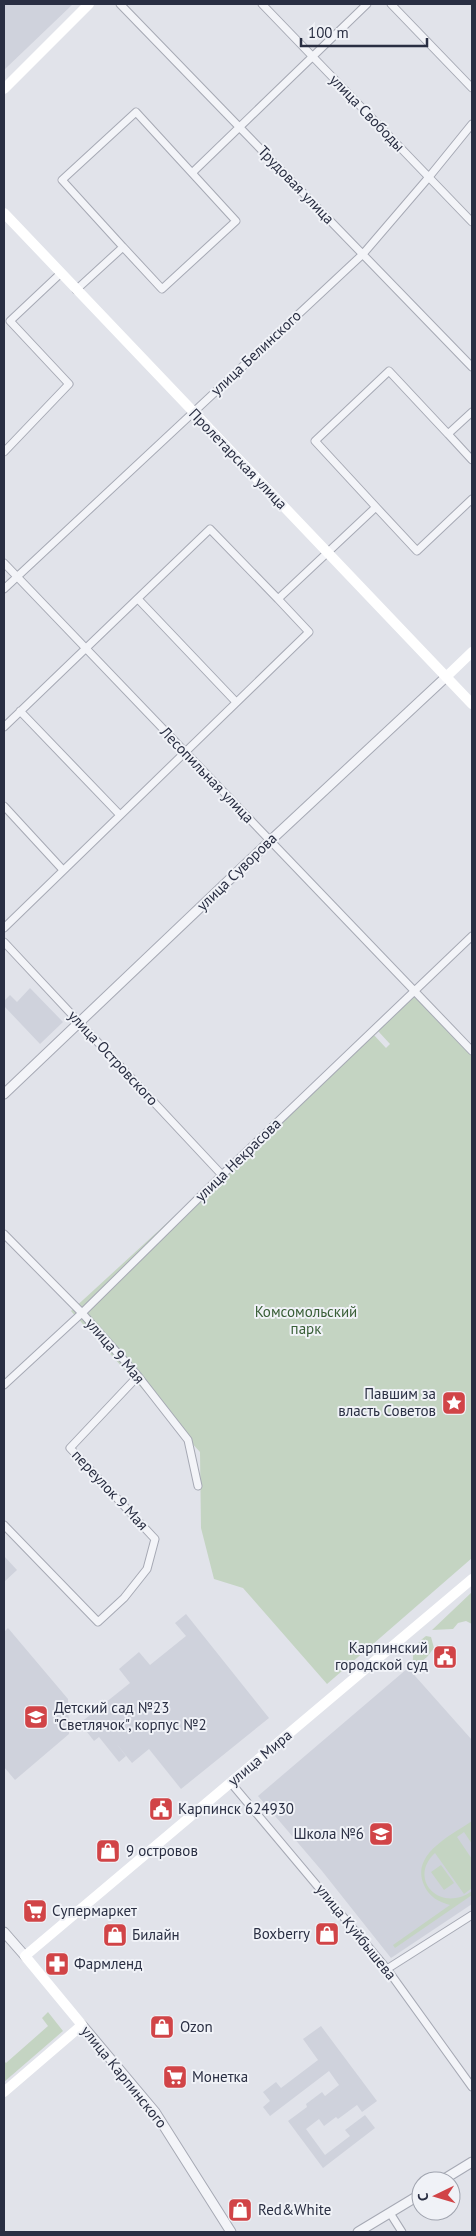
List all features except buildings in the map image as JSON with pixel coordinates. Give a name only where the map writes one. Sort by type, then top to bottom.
[{"type":"main road","points":[[4,89],[89,4]]},
{"type":"main road","name":"Пролетарская улица","points":[[5,216],[472,704]]},
{"type":"main road","name":"улица Суворова","points":[[446,677],[472,652]]},
{"type":"main road","name":"улица Мира","points":[[25,1956],[472,1579]]},
{"type":"main road","name":"улица Карпинского","points":[[25,1956],[82,2025]]},
{"type":"main road","points":[[4,2092],[82,2025]]},
{"type":"street","name":"Трудовая улица","points":[[120,4],[472,367]]},
{"type":"street","name":"улица Свободы","points":[[262,4],[472,222]]},
{"type":"street","points":[[192,173],[241,128],[367,4]]},
{"type":"street","points":[[391,4],[472,88]]},
{"type":"street","points":[[136,112],[236,221],[162,289],[123,246],[62,180],[136,112]]},
{"type":"street","name":"улица Белинского","points":[[4,589],[363,254],[430,177],[472,124]]},
{"type":"street","points":[[76,290],[123,246]]},
{"type":"street","points":[[10,321],[61,273]]},
{"type":"street","points":[[4,315],[69,384],[4,452]]},
{"type":"street","points":[[472,460],[389,371],[315,441],[417,551],[472,499]]},
{"type":"street","points":[[448,434],[472,412]]},
{"type":"street","points":[[278,599],[376,507]]},
{"type":"street","points":[[4,726],[210,529],[309,632],[4,928]]},
{"type":"street","name":"Лесопильная улица","points":[[4,564],[472,1051]]},
{"type":"street","points":[[138,599],[236,702]]},
{"type":"street","name":"улица Суворова","points":[[4,1094],[270,840],[446,677]]},
{"type":"street","points":[[20,711],[120,815]]},
{"type":"street","points":[[4,806],[63,870]]},
{"type":"street","name":"улица Некрасова","points":[[4,1385],[472,936]]},
{"type":"street","name":"улица Островского","points":[[4,942],[222,1175]]},
{"type":"street","name":"улица 9 Мая","points":[[4,1234],[82,1312],[138,1376],[188,1440],[198,1486]]},
{"type":"street","name":"переулок 9 Мая","points":[[4,1525],[98,1622],[124,1598],[147,1569],[155,1539],[70,1448],[138,1376]]},
{"type":"street","name":"улица Куйбышева","points":[[231,1783],[387,1969],[472,2087]]},
{"type":"street","points":[[387,1969],[472,1915]]},
{"type":"street","name":"улица Карпинского","points":[[4,1932],[25,1956]]},
{"type":"street","name":"улица Карпинского","points":[[82,2025],[155,2112],[231,2232]]},
{"type":"street","points":[[457,2171],[472,2162]]},
{"type":"street","points":[[358,2232],[411,2200]]},
{"type":"street","points":[[390,2213],[402,2232]]},
{"type":"shaded area","points":[[4,4],[73,4],[4,70]]},
{"type":"shaded area","points":[[30,988],[63,1022],[40,1044],[4,1006],[4,1001],[10,995],[17,1002]]},
{"type":"shaded area","points":[[4,1556],[17,1570],[4,1582]]},
{"type":"shaded area","points":[[186,1614],[269,1718],[181,1789],[149,1749],[132,1763],[115,1742],[126,1756],[119,1762],[99,1737],[94,1741],[80,1723],[130,1683],[119,1669],[139,1652],[150,1665],[186,1636],[175,1623]]},
{"type":"shaded area","name":"Детский сад №23 \"Светлячок\", корпус №2","points":[[8,1628],[68,1699],[69,1734],[15,1780],[4,1767],[4,1632]]},
{"type":"shaded area","name":"Школа №6","points":[[408,1668],[472,1740],[472,1904],[391,1958],[322,1871],[258,1796]]},
{"type":"shaded area","points":[[321,2026],[377,2101],[362,2112],[357,2105],[338,2119],[336,2117],[324,2126],[319,2119],[306,2129],[325,2155],[350,2136],[345,2130],[365,2115],[375,2128],[323,2168],[288,2121],[307,2107],[306,2104],[322,2092],[325,2096],[339,2085],[329,2071],[270,2116],[263,2107],[270,2101],[263,2092],[276,2082],[281,2088],[318,2060],[303,2039]]},
{"type":"green space","name":"Комсомольский парк","points":[[417,994],[472,1054],[472,1558],[327,1684],[243,1588],[214,1579],[201,1528],[200,1452],[71,1311],[373,1034],[386,1048],[390,1044],[378,1031]]},
{"type":"green space","points":[[472,1592],[472,1624],[466,1621],[458,1623],[453,1629],[432,1630]]},
{"type":"green space","points":[[426,1636],[431,1637],[434,1648],[416,1666],[413,1664],[414,1651]]},
{"type":"green space","points":[[472,1821],[472,1844],[464,1832],[457,1837],[472,1859],[472,1888],[464,1894],[435,1853],[427,1863],[424,1873],[426,1883],[439,1896],[449,1898],[460,1897],[472,1891],[472,1895],[395,1948],[393,1945],[450,1905],[435,1898],[426,1889],[421,1874],[423,1864],[428,1855],[444,1839]]},
{"type":"green space","points":[[441,1865],[454,1883],[444,1890],[431,1872]]},
{"type":"green space","points":[[48,2012],[63,2031],[4,2082],[4,2061],[6,2063],[48,2026],[42,2018]]},
{"type":"place","name":"Павшим за власть Советов","points":[[454,1403]]},
{"type":"place","name":"Карпинский городской суд","points":[[445,1657]]},
{"type":"place","name":"Детский сад №23 \"Светлячок\", корпус №2","points":[[36,1717]]},
{"type":"place","name":"Карпинск 624930","points":[[161,1809]]},
{"type":"place","name":"Школа №6","points":[[381,1834]]},
{"type":"place","name":"9 островов","points":[[108,1851]]},
{"type":"place","name":"Супермаркет","points":[[35,1911]]},
{"type":"place","name":"Boxberry","points":[[327,1934]]},
{"type":"place","name":"Билайн","points":[[115,1935]]},
{"type":"place","name":"Фармленд","points":[[57,1964]]},
{"type":"place","name":"Ozon","points":[[162,2027]]},
{"type":"place","name":"Монетка","points":[[175,2077]]},
{"type":"place","name":"Red&White","points":[[240,2210]]}]
